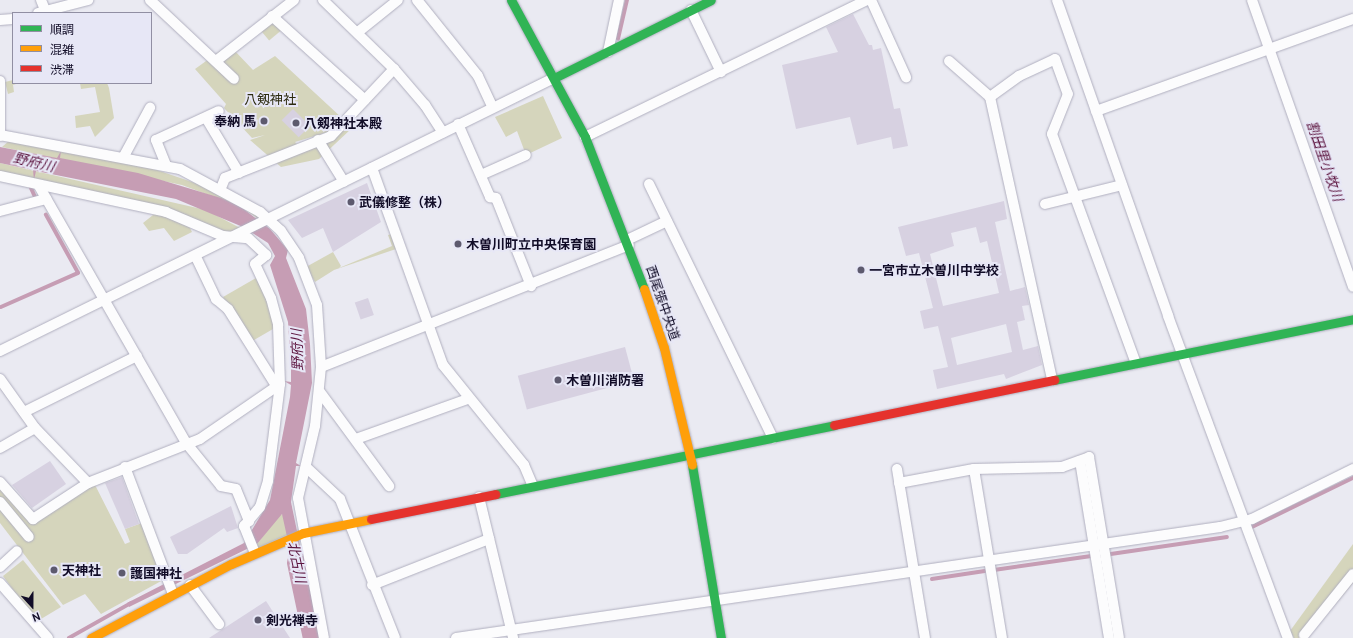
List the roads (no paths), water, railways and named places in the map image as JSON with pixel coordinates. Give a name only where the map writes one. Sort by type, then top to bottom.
[{"type":"street","points":[[41,0],[42,12],[88,0]]},
{"type":"street","points":[[150,0],[234,79]]},
{"type":"street","points":[[216,61],[294,0]]},
{"type":"street","points":[[323,0],[358,32],[394,69],[426,105],[443,133]]},
{"type":"street","points":[[358,32],[398,0]]},
{"type":"street","points":[[417,0],[478,76],[492,106]]},
{"type":"street","name":"西尾張中央道","points":[[511,0],[585,137],[628,243],[664,348],[690,456],[721,638]]},
{"type":"street","points":[[608,52],[619,0]]},
{"type":"street","points":[[585,137],[867,0]]},
{"type":"street","points":[[871,0],[906,76]]},
{"type":"street","points":[[1057,0],[1183,354],[1288,638]]},
{"type":"street","points":[[1252,0],[1353,287]]},
{"type":"street","points":[[0,352],[235,239],[267,221],[443,133],[492,106],[608,52],[706,1]]},
{"type":"street","points":[[690,10],[720,72]]},
{"type":"street","points":[[272,16],[365,100]]},
{"type":"street","points":[[0,20],[12,18]]},
{"type":"street","points":[[1096,111],[1353,19]]},
{"type":"street","points":[[990,97],[1026,72],[1054,59],[1068,94],[1052,134],[1076,195],[1136,363]]},
{"type":"street","points":[[949,61],[990,97],[1052,380]]},
{"type":"street","points":[[221,188],[225,178],[331,136],[394,69]]},
{"type":"street","points":[[0,81],[0,135],[124,156],[166,165],[221,188],[281,231],[306,273],[317,305],[321,367],[320,392],[306,467],[298,498],[302,534],[324,638]]},
{"type":"street","points":[[124,156],[150,108]]},
{"type":"street","points":[[166,165],[156,140],[219,111]]},
{"type":"street","points":[[206,118],[239,173]]},
{"type":"street","points":[[458,124],[490,197],[496,198],[532,286]]},
{"type":"street","points":[[318,140],[344,182]]},
{"type":"street","points":[[481,175],[526,155]]},
{"type":"street","points":[[372,168],[443,365],[468,399],[524,465],[533,486]]},
{"type":"street","points":[[0,176],[39,186],[158,210],[235,239],[248,238],[266,255],[255,264],[271,298],[278,325],[278,384],[268,481],[260,507],[244,526],[254,550]]},
{"type":"street","points":[[649,184],[773,438]]},
{"type":"street","points":[[1045,204],[1076,195],[1122,185]]},
{"type":"street","points":[[39,186],[107,301],[187,444],[221,486],[236,489],[249,521]]},
{"type":"street","points":[[0,211],[46,199]]},
{"type":"street","points":[[321,367],[532,286],[628,243],[666,221]]},
{"type":"street","points":[[196,258],[216,299],[228,309],[278,384]]},
{"type":"street","points":[[92,638],[172,592],[190,585],[254,550],[302,534],[350,522],[690,456],[1353,319]]},
{"type":"street","points":[[24,412],[137,356]]},
{"type":"street","points":[[0,379],[35,428],[88,483]]},
{"type":"street","points":[[0,482],[33,519],[88,483],[125,467],[200,439],[278,384]]},
{"type":"street","points":[[320,392],[356,439],[388,486]]},
{"type":"street","points":[[356,439],[468,399]]},
{"type":"street","points":[[0,448],[35,428]]},
{"type":"street","points":[[899,482],[974,469],[1062,467],[1089,457],[1109,638]]},
{"type":"street","points":[[125,467],[172,592]]},
{"type":"street","points":[[306,467],[340,499],[350,522],[372,585],[395,638]]},
{"type":"street","points":[[456,638],[512,634],[1244,522],[1353,468]]},
{"type":"street","points":[[896,469],[926,638]]},
{"type":"street","points":[[974,469],[1002,638]]},
{"type":"street","points":[[479,497],[512,634]]},
{"type":"street","points":[[0,502],[29,538]]},
{"type":"street","points":[[372,585],[489,539]]},
{"type":"street","points":[[1099,545],[1119,638]]},
{"type":"street","points":[[0,567],[17,551]]},
{"type":"street","points":[[1304,635],[1353,574]]},
{"type":"street","points":[[0,583],[48,638]]},
{"type":"street","points":[[190,585],[219,624]]},
{"type":"water","points":[[0,147],[57,158],[61,151],[60,158],[138,173],[221,198],[241,207],[270,229],[288,250],[286,258],[306,309],[310,344],[312,383],[296,463],[301,466],[296,466],[291,502],[309,589],[299,591],[282,514],[257,544],[129,607],[127,603],[244,543],[270,500],[290,397],[291,385],[284,381],[291,382],[291,365],[288,322],[270,265],[275,256],[268,243],[243,227],[176,199],[36,171],[34,180],[33,170],[0,163]]},
{"type":"waterway","points":[[618,39],[627,0]]},
{"type":"waterway","points":[[31,187],[35,196]]},
{"type":"waterway","points":[[1,307],[78,273],[46,215]]},
{"type":"waterway","points":[[1250,528],[1353,478]]},
{"type":"waterway","points":[[1111,554],[1227,537]]},
{"type":"waterway","points":[[994,570],[1091,556]]},
{"type":"waterway","name":"北古川","points":[[297,562],[313,638]]},
{"type":"waterway","points":[[932,579],[984,571]]},
{"type":"waterway","name":"野府川","points":[[69,638],[131,603]]},
{"type":"place","name":"奉納 馬","points":[[264,121]]},
{"type":"place","name":"八剱神社本殿","points":[[296,123]]},
{"type":"place","name":"武儀修整（株）","points":[[351,202]]},
{"type":"place","name":"木曽川町立中央保育園","points":[[458,244]]},
{"type":"place","name":"一宮市立木曽川中学校","points":[[861,270]]},
{"type":"place","name":"木曽川消防署","points":[[558,380]]},
{"type":"place","name":"天神社","points":[[54,570]]},
{"type":"place","name":"護国神社","points":[[122,573]]},
{"type":"place","name":"剣光禅寺","points":[[258,620]]},
{"type":"park label","name":"八剱神社","points":[[270,99]]},
{"type":"water label","name":"割田里小牧川","points":[[1325,161]]}]
